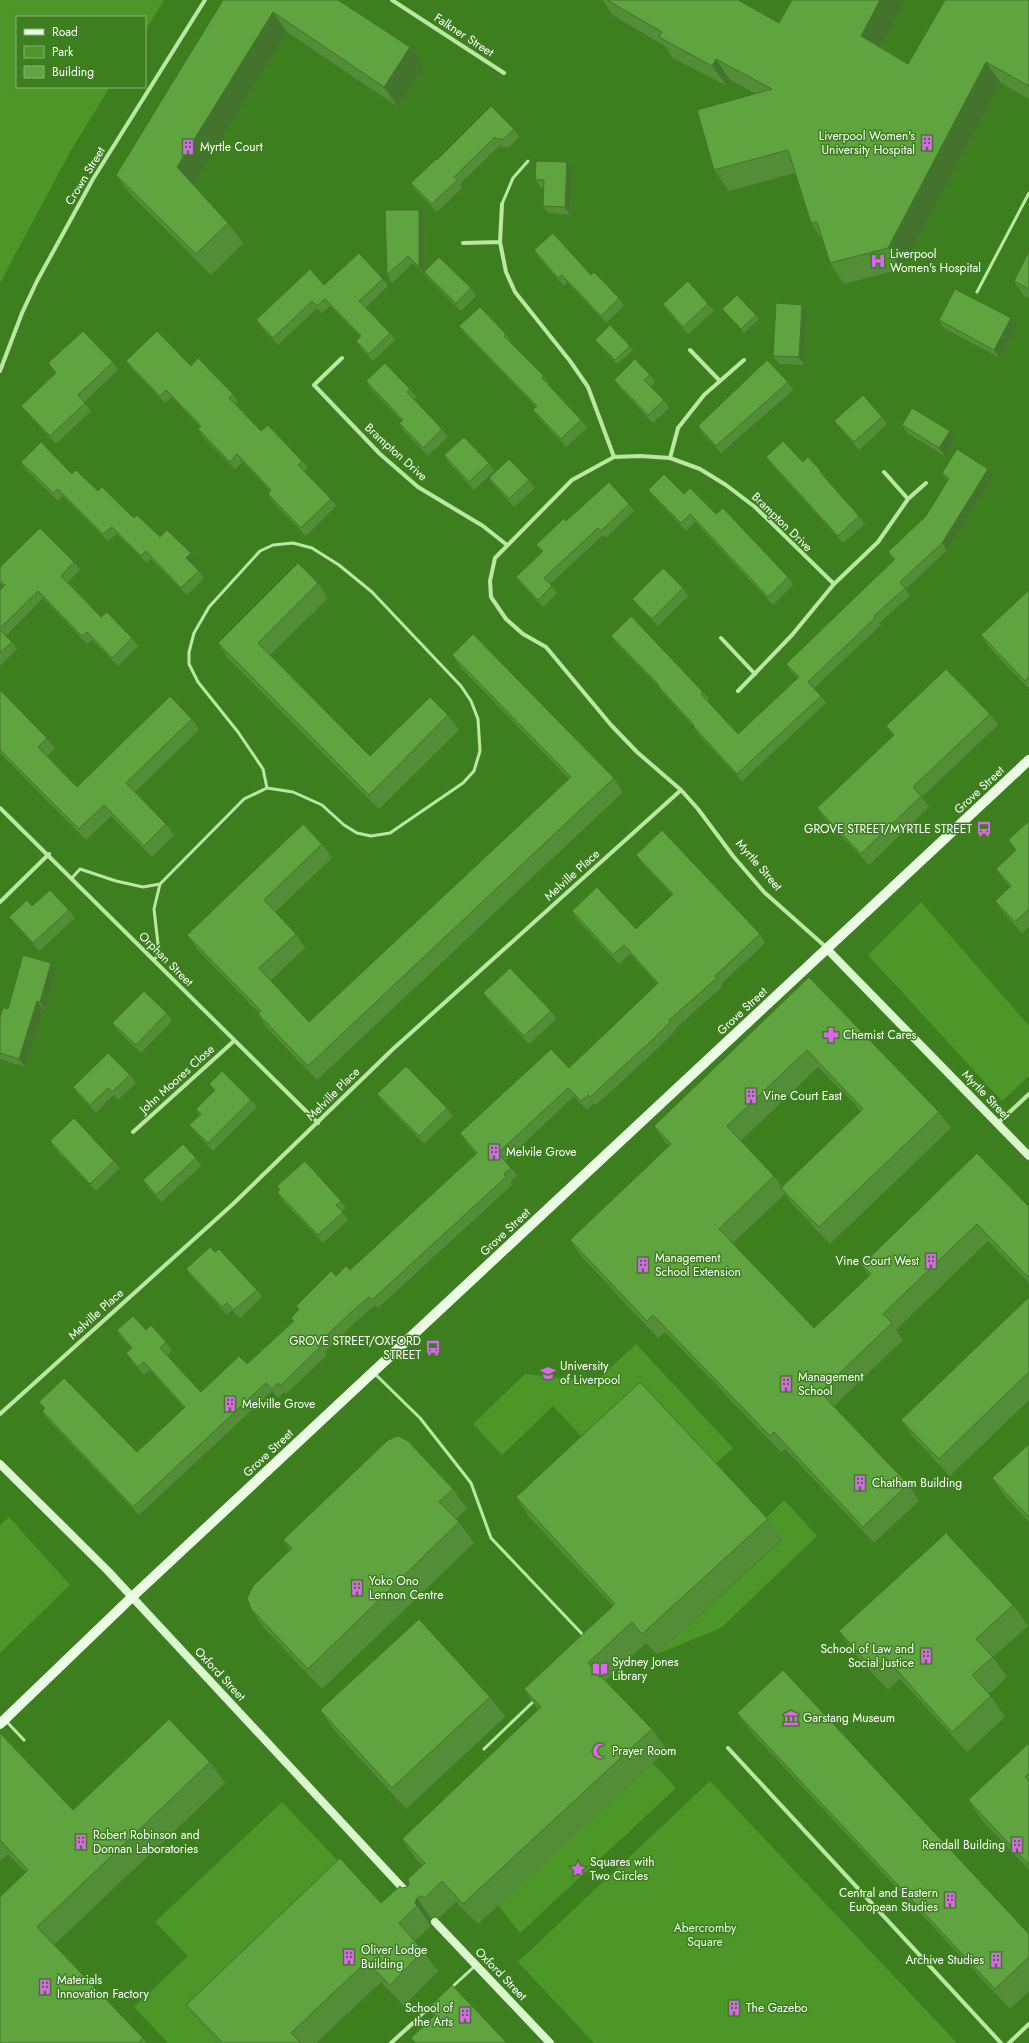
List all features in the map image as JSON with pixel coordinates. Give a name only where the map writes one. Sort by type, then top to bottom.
[{"type":"main road","name":"Grove Street","points":[[2,1722],[132,1597],[1029,760]]},
{"type":"street","name":"Crown Street","points":[[0,371],[22,313],[34,287],[93,179],[205,0]]},
{"type":"street","name":"Falkner Street","points":[[392,0],[504,73]]},
{"type":"street","points":[[502,204],[500,242],[506,272],[515,292],[570,361],[588,387],[614,457]]},
{"type":"street","points":[[463,243],[500,242]]},
{"type":"street","points":[[690,350],[720,381]]},
{"type":"street","name":"Brampton Drive","points":[[342,358],[314,385],[380,454],[418,487],[483,526],[507,544]]},
{"type":"street","points":[[670,458],[678,428],[704,395],[744,360]]},
{"type":"street","name":"Brampton Drive","points":[[490,581],[495,558],[507,544],[572,480],[614,457],[640,456],[670,458],[700,469],[726,485],[755,507],[834,584]]},
{"type":"street","points":[[884,472],[908,499]]},
{"type":"street","points":[[738,691],[797,630],[834,584],[878,542],[908,499],[926,483]]},
{"type":"street","name":"Myrtle Street","points":[[490,581],[491,597],[506,619],[523,634],[546,647],[612,725],[637,752],[681,790],[764,892],[828,949],[1029,1156]]},
{"type":"street","points":[[721,638],[755,674]]},
{"type":"street","name":"Melville Place","points":[[0,1414],[233,1204],[393,1050],[681,790]]},
{"type":"street","name":"Orphan Street","points":[[0,808],[318,1123]]},
{"type":"street","points":[[0,902],[48,854]]},
{"type":"street","name":"John Moores Close","points":[[133,1132],[234,1041]]},
{"type":"street","points":[[997,1124],[1029,1094]]},
{"type":"street","name":"Oxford Street","points":[[1,1466],[72,1534],[418,1903]]},
{"type":"street","points":[[728,1748],[1001,2043]]},
{"type":"street","name":"Oxford Street","points":[[435,1922],[550,2043]]},
{"type":"street","points":[[391,2043],[413,2022]]},
{"type":"street","points":[[1009,2043],[1029,2024]]},
{"type":"lane","points":[[502,204],[513,178],[528,161]]},
{"type":"lane","points":[[977,292],[1029,193]]},
{"type":"lane","points":[[154,960],[159,953],[154,909],[160,884],[244,798],[267,788],[293,792],[322,805],[344,825],[358,833],[371,836],[390,833],[462,783],[474,771],[480,751],[478,719],[471,701],[461,686],[372,592],[339,565],[312,548],[293,543],[273,545],[260,551],[248,563],[209,607],[194,632],[189,652],[189,664],[198,682],[238,732],[263,769],[267,788]]},
{"type":"lane","points":[[72,878],[80,869],[116,881],[144,887],[160,884]]},
{"type":"lane","points":[[374,1372],[420,1418],[471,1483],[491,1538],[587,1640]]},
{"type":"lane","points":[[484,1749],[538,1697]]},
{"type":"lane","points":[[2,1722],[24,1740]]},
{"type":"lane","points":[[446,1993],[476,1965]]},
{"type":"lane","points":[[413,2022],[435,2003]]},
{"type":"green space","points":[[0,0],[164,0],[146,29],[146,16],[16,16],[16,88],[109,88],[70,152],[0,283]]},
{"type":"green space","points":[[921,902],[1029,1026],[1029,1076],[1002,1101],[868,955]]},
{"type":"green space","points":[[636,1344],[733,1448],[713,1466],[598,1454],[553,1406],[502,1455],[473,1424],[525,1374],[595,1382]]},
{"type":"green space","points":[[784,1500],[817,1536],[721,1628],[657,1654],[782,1540],[764,1520]]},
{"type":"green space","points":[[9,1517],[70,1585],[0,1653],[0,1525]]},
{"type":"green space","points":[[653,1763],[676,1788],[520,1933],[498,1905]]},
{"type":"green space","name":"Abercromby Square","points":[[710,1781],[957,2043],[594,2043],[518,1962]]},
{"type":"green space","points":[[282,1802],[355,1879],[201,2025],[217,2043],[168,2043],[134,2007],[188,1956],[155,1922]]},
{"type":"building","name":"Myrtle Court","points":[[223,0],[338,0],[410,47],[384,87],[273,12],[177,167],[228,223],[196,254],[116,175]]},
{"type":"building","name":"Liverpool Women's University Hospital","points":[[607,0],[738,0],[779,23],[792,0],[880,0],[861,36],[908,64],[945,0],[1029,0],[1029,86],[986,62],[888,248],[830,263],[817,222],[811,223],[788,150],[714,170],[697,110],[772,89],[716,59],[712,66],[659,37],[662,32]]},
{"type":"building","points":[[491,106],[514,129],[504,139],[497,139],[495,137],[454,177],[457,180],[432,204],[411,183],[436,159],[437,160]]},
{"type":"building","points":[[536,161],[567,162],[565,207],[543,206],[544,180],[535,180]]},
{"type":"building","points":[[385,210],[419,210],[419,267],[408,256],[387,275]]},
{"type":"building","points":[[553,233],[591,275],[594,272],[619,298],[601,316],[562,275],[558,278],[534,250]]},
{"type":"building","points":[[1029,251],[1029,289],[1014,281]]},
{"type":"building","points":[[359,253],[383,279],[359,301],[390,333],[369,354],[356,341],[361,336],[325,299],[317,306],[312,301],[273,338],[256,320],[310,269],[324,285]]},
{"type":"building","points":[[439,257],[471,288],[456,303],[424,272]]},
{"type":"building","points":[[688,281],[708,304],[683,327],[663,304]]},
{"type":"building","points":[[955,289],[1011,318],[994,350],[939,320]]},
{"type":"building","points":[[737,295],[756,315],[741,329],[722,309]]},
{"type":"building","points":[[776,303],[802,305],[799,357],[773,356]]},
{"type":"building","points":[[480,307],[506,334],[504,336],[544,376],[542,378],[581,420],[561,439],[533,410],[537,406],[459,326]]},
{"type":"building","points":[[610,325],[630,346],[615,360],[595,340]]},
{"type":"building","points":[[83,331],[113,362],[78,395],[85,403],[50,436],[21,406],[56,373],[48,363]]},
{"type":"building","points":[[157,331],[191,366],[198,358],[233,394],[229,398],[261,431],[268,425],[302,461],[298,465],[331,499],[301,528],[268,494],[271,490],[237,454],[230,462],[198,429],[201,426],[166,390],[160,396],[126,361]]},
{"type":"building","points":[[635,359],[650,375],[644,380],[664,400],[648,415],[614,380]]},
{"type":"building","points":[[767,360],[788,382],[716,446],[698,426]]},
{"type":"building","points":[[385,363],[410,389],[407,392],[442,429],[423,448],[399,423],[403,420],[366,381]]},
{"type":"building","points":[[863,395],[882,417],[854,442],[834,421]]},
{"type":"building","points":[[912,408],[950,431],[939,448],[902,425]]},
{"type":"building","points":[[464,437],[489,463],[469,482],[444,455]]},
{"type":"building","points":[[783,441],[803,462],[808,457],[859,516],[838,536],[766,457]]},
{"type":"building","points":[[41,442],[72,474],[76,470],[98,491],[102,487],[134,518],[137,515],[160,537],[167,530],[191,553],[186,558],[199,571],[181,588],[146,551],[141,556],[112,527],[103,534],[58,489],[53,493],[21,462]]},
{"type":"building","points":[[957,449],[988,469],[942,543],[900,582],[905,588],[874,616],[875,618],[808,682],[821,696],[737,774],[693,726],[694,725],[658,686],[659,685],[611,636],[631,616],[703,692],[701,694],[738,734],[799,677],[786,664],[895,559],[888,552],[926,516],[949,478],[942,473]]},
{"type":"building","points":[[509,459],[529,480],[509,499],[489,478]]},
{"type":"building","points":[[664,474],[684,494],[690,488],[716,514],[723,508],[788,577],[768,597],[690,514],[681,523],[648,490]]},
{"type":"building","points":[[609,482],[629,504],[601,531],[598,528],[544,578],[552,586],[538,600],[516,577],[543,551],[536,545],[564,518],[566,521]]},
{"type":"building","points":[[40,528],[74,562],[61,576],[101,617],[107,612],[132,638],[112,658],[87,632],[82,636],[38,591],[0,628],[0,590],[5,585],[0,581],[0,567]]},
{"type":"building","points":[[298,563],[318,583],[258,643],[370,756],[430,697],[448,715],[369,795],[218,643]]},
{"type":"building","points":[[663,568],[683,588],[652,619],[632,599]]},
{"type":"building","points":[[1029,590],[1029,677],[1025,681],[981,635]]},
{"type":"building","points":[[0,630],[12,642],[0,653]]},
{"type":"building","points":[[473,634],[614,778],[308,1066],[258,1014],[261,1011],[187,935],[303,824],[322,844],[264,900],[296,934],[259,968],[309,1022],[571,777],[452,655]]},
{"type":"building","points":[[946,669],[990,714],[913,787],[921,796],[861,854],[817,808],[894,735],[886,726]]},
{"type":"building","points":[[0,690],[47,738],[38,747],[77,787],[170,696],[192,719],[126,783],[166,824],[144,846],[104,805],[79,829],[0,750]]},
{"type":"building","points":[[1029,821],[1029,909],[1015,922],[995,901],[1011,886],[996,869],[1016,850],[1008,840]]},
{"type":"building","points":[[662,830],[760,934],[715,976],[717,978],[669,1020],[670,1022],[651,1041],[590,1097],[588,1095],[581,1101],[568,1088],[498,1153],[511,1168],[504,1174],[506,1177],[372,1300],[369,1297],[348,1315],[318,1344],[321,1346],[280,1386],[278,1383],[272,1389],[266,1383],[133,1507],[42,1411],[45,1408],[39,1402],[64,1378],[137,1452],[185,1407],[144,1362],[138,1367],[126,1353],[132,1348],[117,1330],[133,1316],[146,1330],[151,1325],[166,1342],[160,1348],[201,1392],[239,1356],[247,1364],[294,1321],[291,1318],[299,1309],[296,1306],[331,1271],[336,1276],[346,1266],[350,1270],[477,1153],[460,1133],[551,1049],[569,1068],[658,983],[624,945],[613,955],[572,911],[597,887],[636,929],[673,894],[636,855]]},
{"type":"building","points":[[50,890],[69,910],[33,943],[9,917],[27,900],[32,906]]},
{"type":"building","points":[[23,955],[51,963],[40,1002],[37,1001],[19,1059],[0,1053],[0,1018],[3,1008],[8,1009]]},
{"type":"building","points":[[510,968],[551,1011],[524,1036],[483,993]]},
{"type":"building","points":[[809,977],[939,1112],[819,1227],[781,1188],[863,1109],[807,1050],[727,1126],[774,1176],[719,1229],[814,1328],[871,1274],[862,1265],[977,1153],[1029,1207],[1029,1278],[977,1224],[883,1314],[892,1323],[820,1392],[908,1484],[863,1527],[774,1432],[770,1436],[653,1315],[647,1321],[570,1240],[671,1144],[654,1126]]},
{"type":"building","points":[[144,991],[167,1013],[136,1045],[112,1023]]},
{"type":"building","points":[[108,1053],[130,1075],[112,1092],[108,1088],[90,1105],[73,1087]]},
{"type":"building","points":[[406,1066],[447,1108],[419,1136],[377,1094]]},
{"type":"building","points":[[222,1071],[251,1100],[208,1143],[189,1125],[201,1114],[196,1109],[215,1090],[209,1084]]},
{"type":"building","points":[[74,1118],[114,1161],[90,1184],[50,1141]]},
{"type":"building","points":[[183,1144],[196,1158],[156,1195],[143,1180]]},
{"type":"building","points":[[305,1161],[341,1201],[336,1205],[343,1212],[318,1235],[277,1192],[280,1190],[277,1186]]},
{"type":"building","points":[[210,1247],[215,1252],[219,1249],[257,1290],[234,1310],[227,1303],[222,1307],[186,1269]]},
{"type":"building","points":[[1029,1297],[1029,1372],[939,1459],[901,1420]]},
{"type":"building","points":[[640,1382],[768,1519],[642,1634],[632,1622],[588,1663],[652,1729],[463,1904],[442,1881],[425,1898],[420,1896],[417,1898],[415,1903],[417,1906],[399,1923],[423,1951],[390,1985],[366,1962],[291,2033],[301,2043],[223,2043],[186,2005],[340,1858],[381,1903],[400,1886],[402,1888],[407,1887],[409,1884],[408,1879],[425,1863],[402,1839],[541,1707],[524,1689],[615,1604],[516,1497]]},
{"type":"building","name":"Yoko Ono Lennon Centre","points":[[398,1436],[408,1441],[453,1489],[439,1502],[459,1522],[308,1669],[251,1609],[247,1598],[253,1586],[292,1548],[283,1540],[388,1440]]},
{"type":"building","points":[[1029,1444],[1029,1517],[992,1478]]},
{"type":"building","name":"School of Law and Social Justice","points":[[946,1533],[1013,1605],[976,1639],[993,1657],[972,1675],[991,1696],[952,1732],[886,1658],[874,1670],[839,1631]]},
{"type":"building","points":[[419,1619],[490,1697],[392,1788],[320,1710]]},
{"type":"building","points":[[783,1670],[1029,1934],[1029,1957],[995,1989],[737,1713]]},
{"type":"building","points":[[169,1719],[210,1762],[37,1927],[143,2038],[138,2043],[0,2043],[0,1897],[28,1870],[0,1840],[0,1733],[73,1810]]},
{"type":"building","points":[[1029,1743],[1029,1773],[1025,1777],[1029,1781],[1029,1865],[968,1800]]},
{"type":"building","points":[[452,1985],[507,2043],[416,2043],[411,2038],[435,2015],[428,2008]]},
{"type":"place","name":"Liverpool Women's University Hospital","points":[[927,143]]},
{"type":"place","name":"Myrtle Court","points":[[188,147]]},
{"type":"place","name":"Liverpool Women's Hospital","points":[[878,261]]},
{"type":"place","name":"GROVE STREET/MYRTLE STREET","points":[[984,829]]},
{"type":"place","name":"Chemist Cares","points":[[831,1035]]},
{"type":"place","name":"Vine Court East","points":[[751,1096]]},
{"type":"place","name":"Melvile Grove","points":[[494,1152]]},
{"type":"place","name":"Vine Court West","points":[[931,1261]]},
{"type":"place","name":"Management School Extension","points":[[643,1265]]},
{"type":"place","name":"GROVE STREET/OXFORD STREET","points":[[433,1348]]},
{"type":"place","name":"University of Liverpool","points":[[548,1373]]},
{"type":"place","name":"Management School","points":[[786,1384]]},
{"type":"place","name":"Melville Grove","points":[[230,1404]]},
{"type":"place","name":"Chatham Building","points":[[860,1483]]},
{"type":"place","name":"Yoko Ono Lennon Centre","points":[[357,1588]]},
{"type":"place","name":"School of Law and Social Justice","points":[[926,1656]]},
{"type":"place","name":"Sydney Jones Library","points":[[600,1669]]},
{"type":"place","name":"Garstang Museum","points":[[791,1718]]},
{"type":"place","name":"Prayer Room","points":[[600,1751]]},
{"type":"place","name":"Robert Robinson and Donnan Laboratories","points":[[81,1842]]},
{"type":"place","name":"Rendall Building","points":[[1017,1845]]},
{"type":"place","name":"Squares with Two Circles","points":[[578,1869]]},
{"type":"place","name":"Central and Eastern European Studies","points":[[950,1900]]},
{"type":"place","name":"Oliver Lodge Building","points":[[349,1957]]},
{"type":"place","name":"Archive Studies","points":[[996,1960]]},
{"type":"place","name":"Materials Innovation Factory","points":[[45,1987]]},
{"type":"place","name":"The Gazebo","points":[[734,2008]]},
{"type":"place","name":"School of the Arts","points":[[465,2015]]}]
